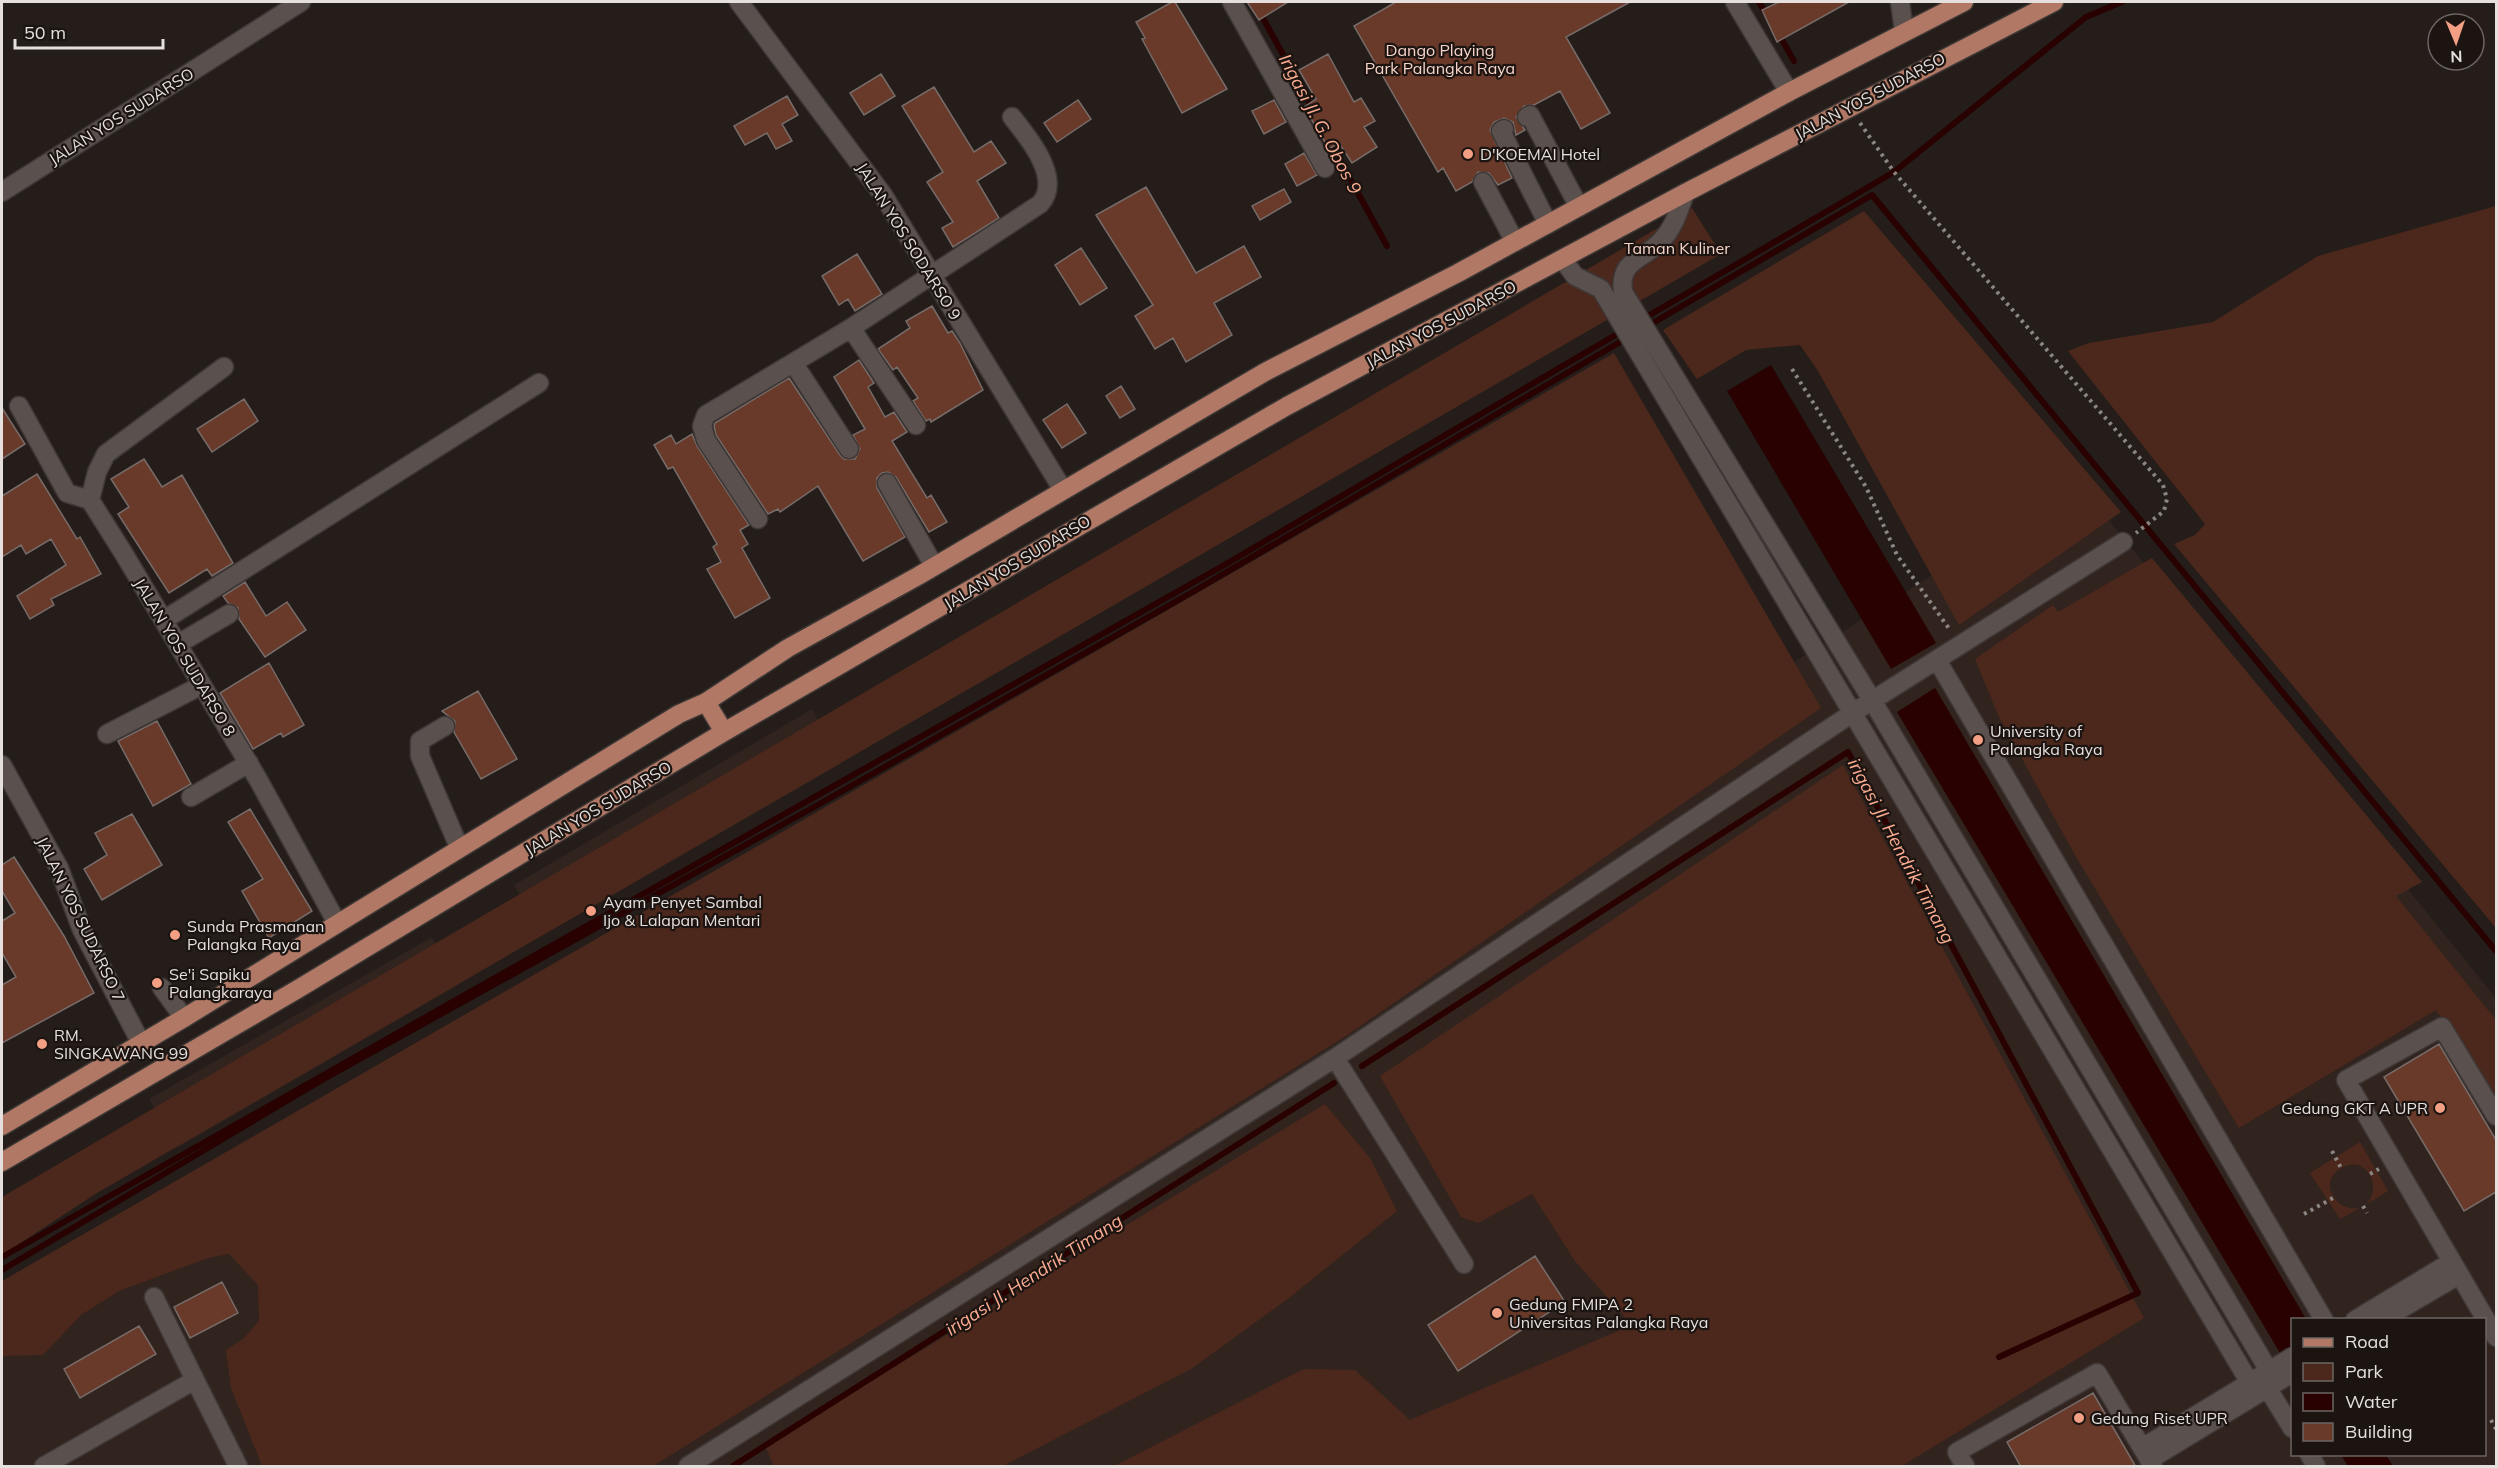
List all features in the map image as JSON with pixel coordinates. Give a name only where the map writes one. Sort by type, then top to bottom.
[{"type":"main road","points":[[2,1126],[184,1018],[679,714],[706,702],[788,648],[934,566],[1265,372],[1515,242],[1904,31],[1964,2]]},
{"type":"main road","name":"JALAN YOS SUDARSO","points":[[2,1162],[298,989],[724,732],[1287,406],[1685,193],[2052,2]]},
{"type":"main road","points":[[706,702],[724,732]]},
{"type":"street","name":"JALAN YOS SUDARSO","points":[[2,192],[301,2]]},
{"type":"street","name":"JALAN YOS SODARSO 9","points":[[739,2],[883,195],[1064,490]]},
{"type":"street","points":[[1232,2],[1325,168]]},
{"type":"street","points":[[1735,2],[1789,92]]},
{"type":"street","points":[[1900,2],[1904,31]]},
{"type":"street","points":[[1527,117],[1530,115],[1579,207]]},
{"type":"street","points":[[758,519],[706,440],[702,426],[706,415],[851,328],[1045,199],[1048,181],[1044,169],[1030,139],[1012,117]]},
{"type":"street","points":[[1504,129],[1501,131],[1548,224]]},
{"type":"street","points":[[1483,182],[1515,242]]},
{"type":"street","points":[[1685,193],[1676,220],[1660,242],[1627,267],[1621,278],[1623,292],[2282,1372],[2291,1422]]},
{"type":"street","points":[[1563,260],[1575,276],[1601,289],[2250,1383]]},
{"type":"street","points":[[851,328],[916,425]]},
{"type":"street","points":[[794,364],[849,449]]},
{"type":"street","points":[[19,406],[67,493],[90,500],[97,472],[106,454],[224,367]]},
{"type":"street","points":[[164,620],[539,383]]},
{"type":"street","points":[[886,483],[934,566]]},
{"type":"street","name":"JALAN YOS SUDARSO 8","points":[[90,500],[249,763],[337,923]]},
{"type":"street","points":[[687,1467],[714,1462],[1335,1058],[1872,700],[2128,538]]},
{"type":"street","points":[[178,644],[229,614]]},
{"type":"street","points":[[1937,660],[2323,1318]]},
{"type":"street","points":[[106,734],[202,685]]},
{"type":"street","points":[[445,726],[420,741],[418,747],[459,847]]},
{"type":"street","points":[[191,797],[249,763]]},
{"type":"street","name":"JALAN YOS SUDARSO 7","points":[[2,765],[62,873],[82,930],[141,1043]]},
{"type":"street","points":[[162,988],[184,1018]]},
{"type":"street","points":[[2485,1318],[2346,1080],[2442,1027],[2496,1116]]},
{"type":"street","points":[[1335,1058],[1464,1264]]},
{"type":"street","points":[[2359,1318],[2455,1268]]},
{"type":"street","points":[[2385,1318],[2455,1268]]},
{"type":"street","points":[[154,1298],[238,1467]]},
{"type":"street","points":[[2486,1320],[2496,1337]]},
{"type":"street","points":[[2148,1458],[2250,1383],[2282,1372]]},
{"type":"street","points":[[2148,1458],[2282,1372]]},
{"type":"street","points":[[1965,1467],[1957,1452],[2097,1373],[2148,1458]]},
{"type":"street","points":[[44,1467],[195,1380]]},
{"type":"path","points":[[1872,142],[1894,172],[2163,484],[2167,500],[2164,511],[2128,538]]},
{"type":"path","points":[[1792,369],[1866,487],[1897,555],[1961,645]]},
{"type":"path","points":[[2332,1151],[2341,1168]]},
{"type":"path","points":[[2304,1214],[2333,1198]]},
{"type":"path","points":[[2363,1206],[2367,1213]]},
{"type":"path","points":[[2491,1420],[2496,1429]]},
{"type":"shaded area","name":"University of Palangka Raya","points":[[2079,483],[2496,998],[2496,1466],[513,1466]]},
{"type":"shaded area","points":[[812,709],[842,763],[542,936],[514,885]]},
{"type":"shaded area","points":[[432,937],[460,984],[177,1148],[149,1099]]},
{"type":"shaded area","points":[[228,1181],[375,1466],[2,1466],[2,1310]]},
{"type":"green space","points":[[2496,206],[2496,928],[2174,544],[2195,535],[2205,524],[2068,351],[2089,343],[2213,322],[2318,256]]},
{"type":"green space","name":"Taman Kuliner","points":[[1692,208],[1721,254],[97,1193],[2,1255],[2,1197]]},
{"type":"green space","points":[[1864,211],[2121,512],[1959,625],[1818,371],[1800,345],[1746,350],[1697,379],[1663,330]]},
{"type":"green space","points":[[1614,353],[1821,708],[1346,1036],[653,1466],[262,1466],[231,1388],[226,1350],[243,1339],[259,1321],[258,1285],[229,1254],[208,1258],[119,1291],[81,1315],[43,1355],[2,1356],[2,1281]]},
{"type":"green space","points":[[2152,558],[2422,882],[2396,896],[2496,1020],[2496,1100],[2436,1010],[2239,1128],[2075,855],[1999,717],[1975,659],[2053,605],[2058,612]]},
{"type":"green space","points":[[1843,765],[2144,1318],[1902,1466],[1114,1466],[1304,1369],[1355,1370],[1410,1420],[1632,1325],[1575,1261],[1532,1194],[1478,1223],[1461,1217],[1380,1076]]},
{"type":"green space","points":[[1325,1104],[1370,1158],[1397,1211],[1289,1298],[1191,1369],[1003,1466],[774,1466],[765,1446]]},
{"type":"green space","points":[[2360,1142],[2388,1191],[2367,1204],[2373,1188],[2369,1174],[2357,1165],[2341,1168],[2330,1181],[2333,1195],[2344,1206],[2360,1208],[2340,1219],[2310,1173]]},
{"type":"water","points":[[1771,365],[1936,643],[1891,669],[1727,391]]},
{"type":"water","points":[[1935,688],[2305,1318],[2291,1318],[2291,1371],[1897,712]]},
{"type":"water","points":[[2342,1456],[2387,1456],[2393,1466],[2348,1466]]},
{"type":"building","points":[[1175,2],[1227,89],[1182,113],[1142,39],[1145,38],[1136,22]]},
{"type":"building","points":[[1247,2],[1288,2],[1259,20]]},
{"type":"building","name":"Dango Playing Park Palangka Raya","points":[[1396,2],[1630,2],[1566,37],[1610,113],[1581,129],[1560,91],[1534,105],[1524,106],[1516,117],[1525,130],[1516,135],[1513,122],[1504,118],[1494,122],[1490,130],[1512,178],[1498,185],[1489,173],[1478,172],[1472,182],[1456,191],[1443,168],[1438,172],[1354,26]]},
{"type":"building","points":[[1779,2],[1849,2],[1777,42],[1762,10]]},
{"type":"building","points":[[1328,54],[1354,102],[1361,98],[1375,121],[1364,127],[1377,147],[1352,163],[1339,143],[1329,149],[1304,107],[1316,99],[1299,70]]},
{"type":"building","points":[[881,74],[895,96],[864,115],[850,93]]},
{"type":"building","points":[[934,87],[974,152],[991,141],[1006,163],[977,181],[999,218],[953,247],[942,228],[953,222],[927,182],[943,172],[902,106]]},
{"type":"building","points":[[787,96],[798,115],[782,124],[792,141],[776,149],[767,133],[745,145],[734,126]]},
{"type":"building","points":[[1078,100],[1091,119],[1057,142],[1044,123]]},
{"type":"building","points":[[1274,100],[1286,122],[1264,134],[1252,111]]},
{"type":"building","points":[[1304,153],[1317,175],[1297,186],[1285,164]]},
{"type":"building","points":[[1146,187],[1196,273],[1244,246],[1261,277],[1214,303],[1232,335],[1186,362],[1173,338],[1155,349],[1135,316],[1153,305],[1096,215]]},
{"type":"building","points":[[1284,189],[1291,202],[1260,220],[1252,206]]},
{"type":"building","points":[[1081,248],[1107,288],[1080,305],[1055,265]]},
{"type":"building","points":[[857,254],[882,294],[855,311],[848,299],[839,305],[822,276]]},
{"type":"building","points":[[932,306],[948,333],[952,331],[960,343],[983,390],[931,422],[930,419],[926,421],[913,401],[918,398],[897,367],[893,370],[878,349],[910,328],[906,321]]},
{"type":"building","points":[[859,360],[874,383],[868,387],[885,417],[894,412],[907,432],[892,441],[927,498],[931,495],[947,522],[929,532],[896,477],[888,472],[882,473],[877,478],[877,488],[905,537],[863,561],[818,486],[780,512],[778,509],[768,514],[716,435],[714,426],[715,423],[789,378],[840,455],[844,459],[855,459],[860,449],[853,435],[865,429],[834,377]]},
{"type":"building","points":[[1121,386],[1135,409],[1120,418],[1106,396]]},
{"type":"building","points":[[244,399],[258,421],[212,452],[197,429]]},
{"type":"building","points":[[1067,404],[1086,433],[1062,448],[1043,420]]},
{"type":"building","points":[[2,408],[25,444],[2,459]]},
{"type":"building","points":[[692,434],[697,446],[749,525],[740,530],[748,544],[742,548],[770,598],[735,618],[707,569],[721,562],[713,547],[717,544],[673,467],[668,469],[654,445],[671,435],[676,444]]},
{"type":"building","points":[[144,459],[162,487],[182,475],[233,563],[212,576],[207,569],[169,593],[118,514],[129,507],[111,479]]},
{"type":"building","points":[[37,474],[77,539],[80,537],[101,574],[51,599],[54,605],[30,619],[17,596],[66,565],[51,539],[26,554],[21,545],[2,557],[2,496]]},
{"type":"building","points":[[245,582],[266,616],[287,602],[306,630],[265,657],[239,619],[238,608],[228,603],[223,596]]},
{"type":"building","points":[[269,663],[304,725],[283,737],[281,733],[253,749],[220,693]]},
{"type":"building","points":[[478,691],[517,759],[481,779],[454,732],[455,721],[442,711]]},
{"type":"building","points":[[157,721],[191,784],[153,806],[118,741]]},
{"type":"building","points":[[250,809],[312,911],[269,938],[242,891],[263,879],[228,822]]},
{"type":"building","points":[[132,814],[162,865],[102,900],[84,869],[107,855],[95,833]]},
{"type":"building","points":[[14,857],[64,936],[94,993],[2,1043],[2,985],[16,977],[2,953],[2,921],[15,913],[2,891],[2,865]]},
{"type":"building","name":"Gedung GKT A UPR","points":[[2439,1044],[2496,1140],[2496,1192],[2464,1211],[2384,1077]]},
{"type":"building","name":"Gedung FMIPA 2 Universitas Palangka Raya","points":[[1535,1256],[1565,1302],[1458,1371],[1428,1325]]},
{"type":"building","points":[[222,1282],[238,1313],[190,1338],[174,1307]]},
{"type":"building","points":[[139,1326],[156,1354],[80,1398],[64,1369]]},
{"type":"building","name":"Gedung Riset UPR","points":[[2093,1393],[2136,1467],[2021,1467],[2007,1442]]},
{"type":"waterway","name":"Irigasi Jl. G. Obos 9","points":[[1254,2],[1313,109]]},
{"type":"waterway","points":[[1759,2],[1766,14]]},
{"type":"waterway","points":[[1643,319],[1894,172],[2086,17],[2122,2]]},
{"type":"waterway","points":[[1778,33],[1794,61]]},
{"type":"waterway","name":"Irigasi Jl. G. Obos 9","points":[[1330,142],[1387,246]]},
{"type":"waterway","points":[[1646,327],[1872,195],[2496,951]]},
{"type":"waterway","points":[[2,1257],[1226,564],[1624,330]]},
{"type":"waterway","points":[[2,1270],[322,1080],[823,802],[1196,590],[1627,338]]},
{"type":"waterway","name":"irigasi Jl. Hendrik Timang","points":[[1362,1066],[1848,752],[2138,1293],[1999,1357]]},
{"type":"waterway","name":"irigasi Jl. Hendrik Timang","points":[[733,1466],[1334,1083]]},
{"type":"place","name":"D'KOEMAI Hotel","points":[[1468,154]]},
{"type":"place","name":"University of Palangka Raya","points":[[1978,740]]},
{"type":"place","name":"Ayam Penyet Sambal Ijo & Lalapan Mentari","points":[[591,911]]},
{"type":"place","name":"Sunda Prasmanan Palangka Raya","points":[[175,935]]},
{"type":"place","name":"Se'i Sapiku Palangkaraya","points":[[157,983]]},
{"type":"place","name":"RM. SINGKAWANG 99","points":[[42,1044]]},
{"type":"place","name":"Gedung GKT A UPR","points":[[2440,1108]]},
{"type":"place","name":"Gedung FMIPA 2 Universitas Palangka Raya","points":[[1497,1313]]},
{"type":"place","name":"Gedung Riset UPR","points":[[2079,1418]]}]
